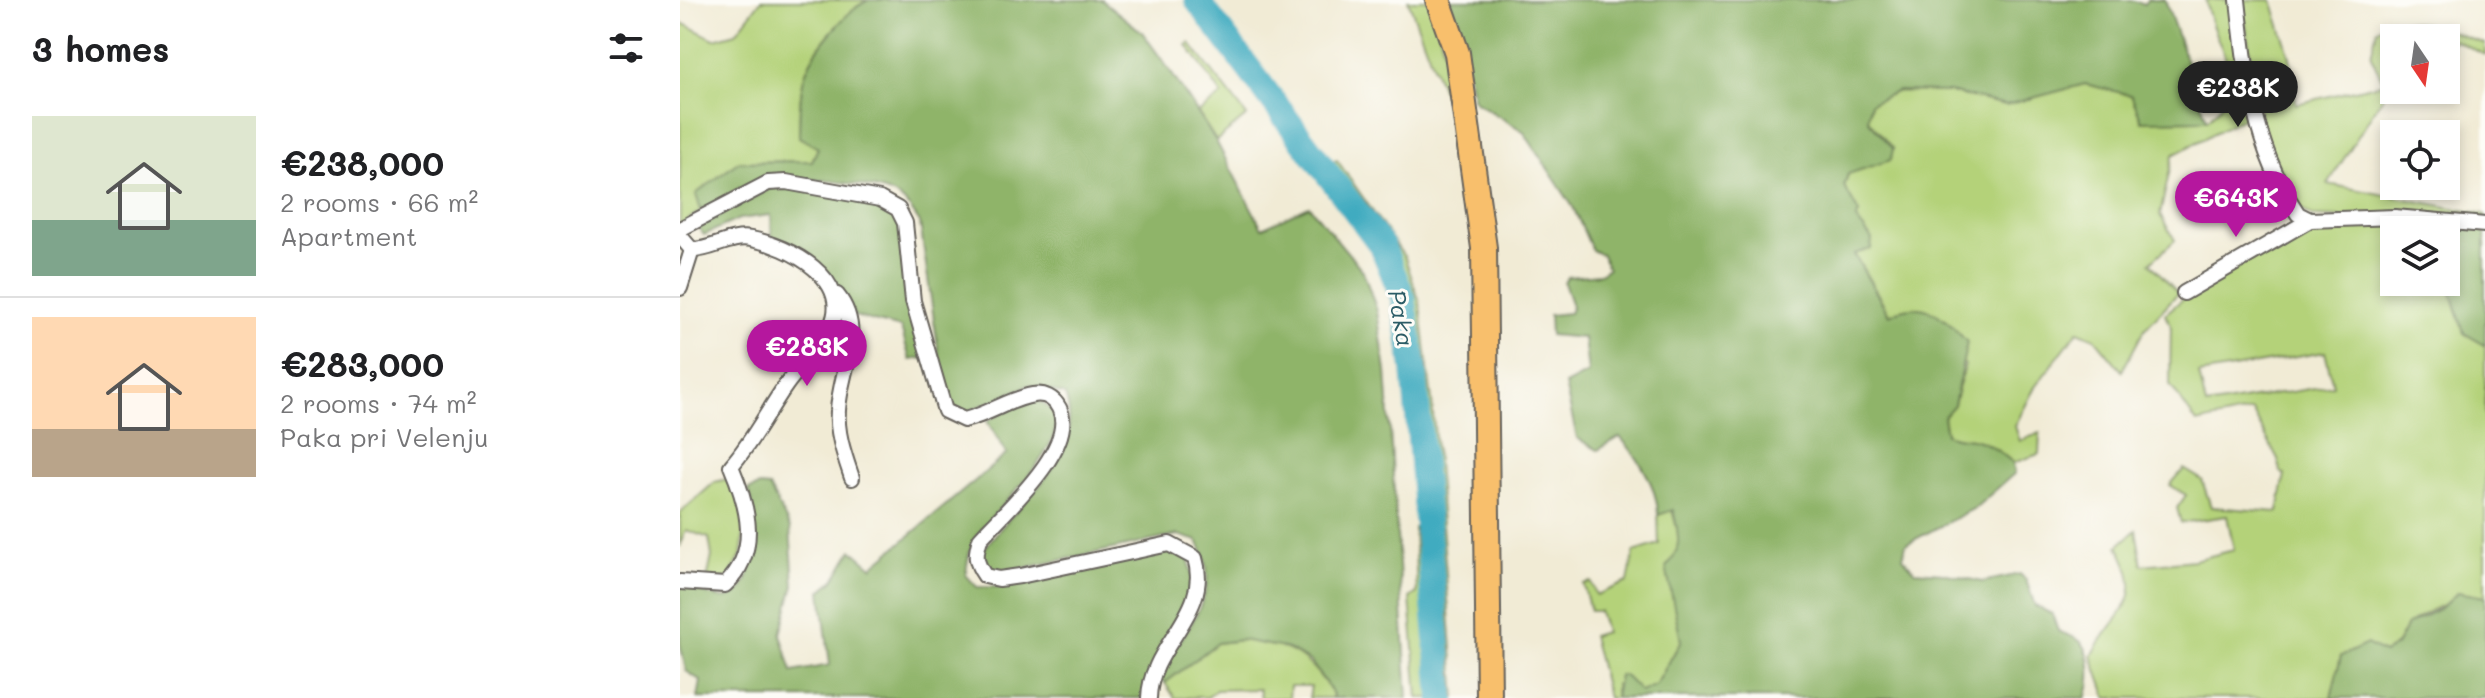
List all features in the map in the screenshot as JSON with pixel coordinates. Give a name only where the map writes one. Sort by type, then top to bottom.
[{"type":"main road","points":[[1438,0],[1460,67],[1484,248],[1489,698]]},
{"type":"street","points":[[2238,0],[2253,115],[2288,199],[2298,214],[2310,220]]},
{"type":"street","points":[[680,229],[768,183],[786,182],[880,199],[898,209],[905,223],[913,301],[945,411],[964,420],[1034,395],[1046,395],[1057,404],[1063,417],[1062,433],[1054,454],[980,539],[977,565],[985,576],[999,579],[1020,576],[1169,544],[1195,558],[1200,574],[1199,592],[1161,655],[1152,677],[1149,698]]},
{"type":"street","points":[[2184,293],[2310,220],[2395,217],[2485,225]]},
{"type":"street","points":[[680,236],[692,250]]},
{"type":"street","points":[[692,250],[750,238],[802,260],[823,275],[845,307],[851,325],[851,344],[837,412],[842,450],[852,478]]},
{"type":"street","points":[[680,288],[692,250]]},
{"type":"street","points":[[680,582],[725,585],[736,574],[749,537],[748,515],[731,466],[752,442],[798,368],[822,341],[837,307],[834,292]]},
{"type":"green space","points":[[761,0],[869,0],[850,12],[823,42],[808,66],[800,104],[799,137],[818,148],[812,161],[738,162],[696,194],[701,210],[680,226],[680,22],[714,39],[736,33]]},
{"type":"green space","points":[[869,0],[1102,0],[1142,32],[1168,68],[1216,141],[1262,228],[1309,206],[1363,271],[1377,311],[1386,371],[1408,698],[1332,698],[1333,694],[1311,662],[1289,649],[1241,640],[1217,643],[1165,683],[1159,677],[1161,669],[1199,608],[1207,576],[1198,541],[1178,535],[996,574],[984,571],[978,559],[1056,464],[1066,442],[1069,420],[1065,395],[1029,385],[958,416],[946,404],[920,223],[896,196],[849,183],[768,179],[749,184],[701,210],[696,194],[738,162],[812,161],[818,148],[799,137],[800,104],[808,66],[823,42],[850,12]]},
{"type":"green space","points":[[1408,0],[1430,0],[1455,90],[1445,98]]},
{"type":"green space","points":[[1450,0],[2131,0],[2144,4],[2147,0],[2165,0],[2207,120],[2142,121],[2131,95],[2085,84],[2006,105],[1949,92],[1898,91],[1871,103],[1868,120],[1893,148],[1891,160],[1848,174],[1844,186],[1859,213],[1856,219],[1872,239],[1871,249],[1854,254],[1889,315],[1913,308],[1933,312],[1967,342],[1954,405],[1943,417],[1946,434],[1989,445],[2013,463],[2015,473],[1975,508],[1906,544],[1903,557],[1915,571],[1943,573],[1982,582],[2020,574],[2026,580],[2035,606],[2052,614],[2058,631],[2085,647],[2090,669],[2086,698],[1615,698],[1619,675],[1624,675],[1641,692],[1656,685],[1681,641],[1666,567],[1677,547],[1678,533],[1673,510],[1658,515],[1646,473],[1620,437],[1598,450],[1577,438],[1565,385],[1588,373],[1584,338],[1550,335],[1549,315],[1569,313],[1572,306],[1564,283],[1567,277],[1600,274],[1608,268],[1602,255],[1592,250],[1573,207],[1523,131],[1474,101]]},
{"type":"green space","points":[[2206,0],[2233,0],[2248,115],[2173,155],[2160,215],[2175,240],[2150,263],[2178,293],[2144,330],[2122,371],[2095,338],[2078,331],[2035,387],[2015,426],[2020,441],[2040,433],[2039,454],[2013,463],[1983,442],[1946,434],[1943,417],[1954,404],[1965,365],[1890,315],[1854,254],[1863,248],[1855,219],[1859,213],[1844,187],[1848,174],[1893,148],[1868,120],[1871,103],[1898,91],[1949,92],[2006,105],[2085,84],[2131,95],[2180,120],[2207,120],[2221,105],[2230,76]]},
{"type":"green space","points":[[2242,0],[2272,0],[2290,57],[2296,104],[2380,84],[2380,101],[2328,184],[2380,194],[2380,200],[2412,200],[2485,214],[2485,222],[2460,221],[2460,216],[2312,216],[2301,209],[2263,138]]},
{"type":"green space","points":[[2403,22],[2426,24],[2389,24]]},
{"type":"green space","points":[[2380,28],[2380,75],[2371,56],[2377,29]]},
{"type":"green space","points":[[2460,35],[2485,44],[2485,55],[2460,43]]},
{"type":"green space","points":[[1190,43],[1247,116],[1216,141],[1198,113],[1222,95],[1187,45]]},
{"type":"green space","points":[[1337,160],[1405,258],[1420,303],[1432,401],[1456,698],[1445,698],[1425,420],[1412,304],[1393,257],[1328,162]]},
{"type":"green space","points":[[775,186],[878,203],[894,214],[902,231],[926,358],[910,360],[901,328],[854,316],[831,279],[811,262],[772,241],[771,215],[739,219],[704,235],[698,227]]},
{"type":"green space","points":[[2380,222],[2380,296],[2453,296],[2464,333],[2485,345],[2485,597],[2466,597],[2431,610],[2412,622],[2396,645],[2386,652],[2341,656],[2331,698],[2107,698],[2092,656],[2126,606],[2131,581],[2118,546],[2136,530],[2142,565],[2194,560],[2234,550],[2227,516],[2181,523],[2177,508],[2186,495],[2170,485],[2184,469],[2202,480],[2211,507],[2278,512],[2285,474],[2281,473],[2278,459],[2252,411],[2197,423],[2170,385],[2171,324],[2165,314],[2189,294],[2298,233]],"holes":[[[2325,352],[2333,385],[2206,406],[2199,374]]]},
{"type":"green space","points":[[2460,228],[2485,230],[2485,345],[2464,333],[2453,296],[2460,296]]},
{"type":"green space","points":[[1037,401],[1053,412],[1056,428],[1049,447],[1018,489],[975,538],[966,575],[977,587],[1004,587],[1142,553],[1173,552],[1189,560],[1194,585],[1144,698],[698,698],[701,681],[686,671],[680,643],[680,586],[723,598],[735,595],[744,585],[750,570],[754,534],[748,490],[769,487],[790,528],[794,585],[781,634],[792,672],[830,665],[821,591],[834,580],[852,550],[872,567],[1007,454],[987,421],[1013,406]]},
{"type":"green space","points":[[727,479],[737,494],[742,514],[741,555],[728,578],[707,580],[712,556],[709,538],[686,530],[680,547],[680,513],[715,482]]},
{"type":"green space","points":[[1672,510],[1680,539],[1668,578],[1677,609],[1681,641],[1656,685],[1641,692],[1627,682],[1615,684],[1615,698],[1608,698],[1592,636],[1605,632],[1599,611],[1590,611],[1583,584],[1591,582],[1596,595],[1628,582],[1634,552],[1659,544],[1658,515]]},
{"type":"green space","points":[[1422,521],[1435,698],[1418,698],[1410,598],[1417,593],[1414,528]]},
{"type":"green space","points":[[2458,592],[2485,597],[2485,698],[2331,698],[2341,656],[2367,644],[2384,653],[2396,646],[2407,625],[2439,609]]},
{"type":"green space","points":[[1241,640],[1273,645],[1305,660],[1333,694],[1332,698],[1309,698],[1311,686],[1290,686],[1289,698],[1261,698],[1259,689],[1216,690],[1208,697],[1175,698],[1165,683],[1217,643]]},
{"type":"waterway","name":"Paka","points":[[1197,0],[1382,246],[1403,298],[1414,368],[1442,698]]}]
